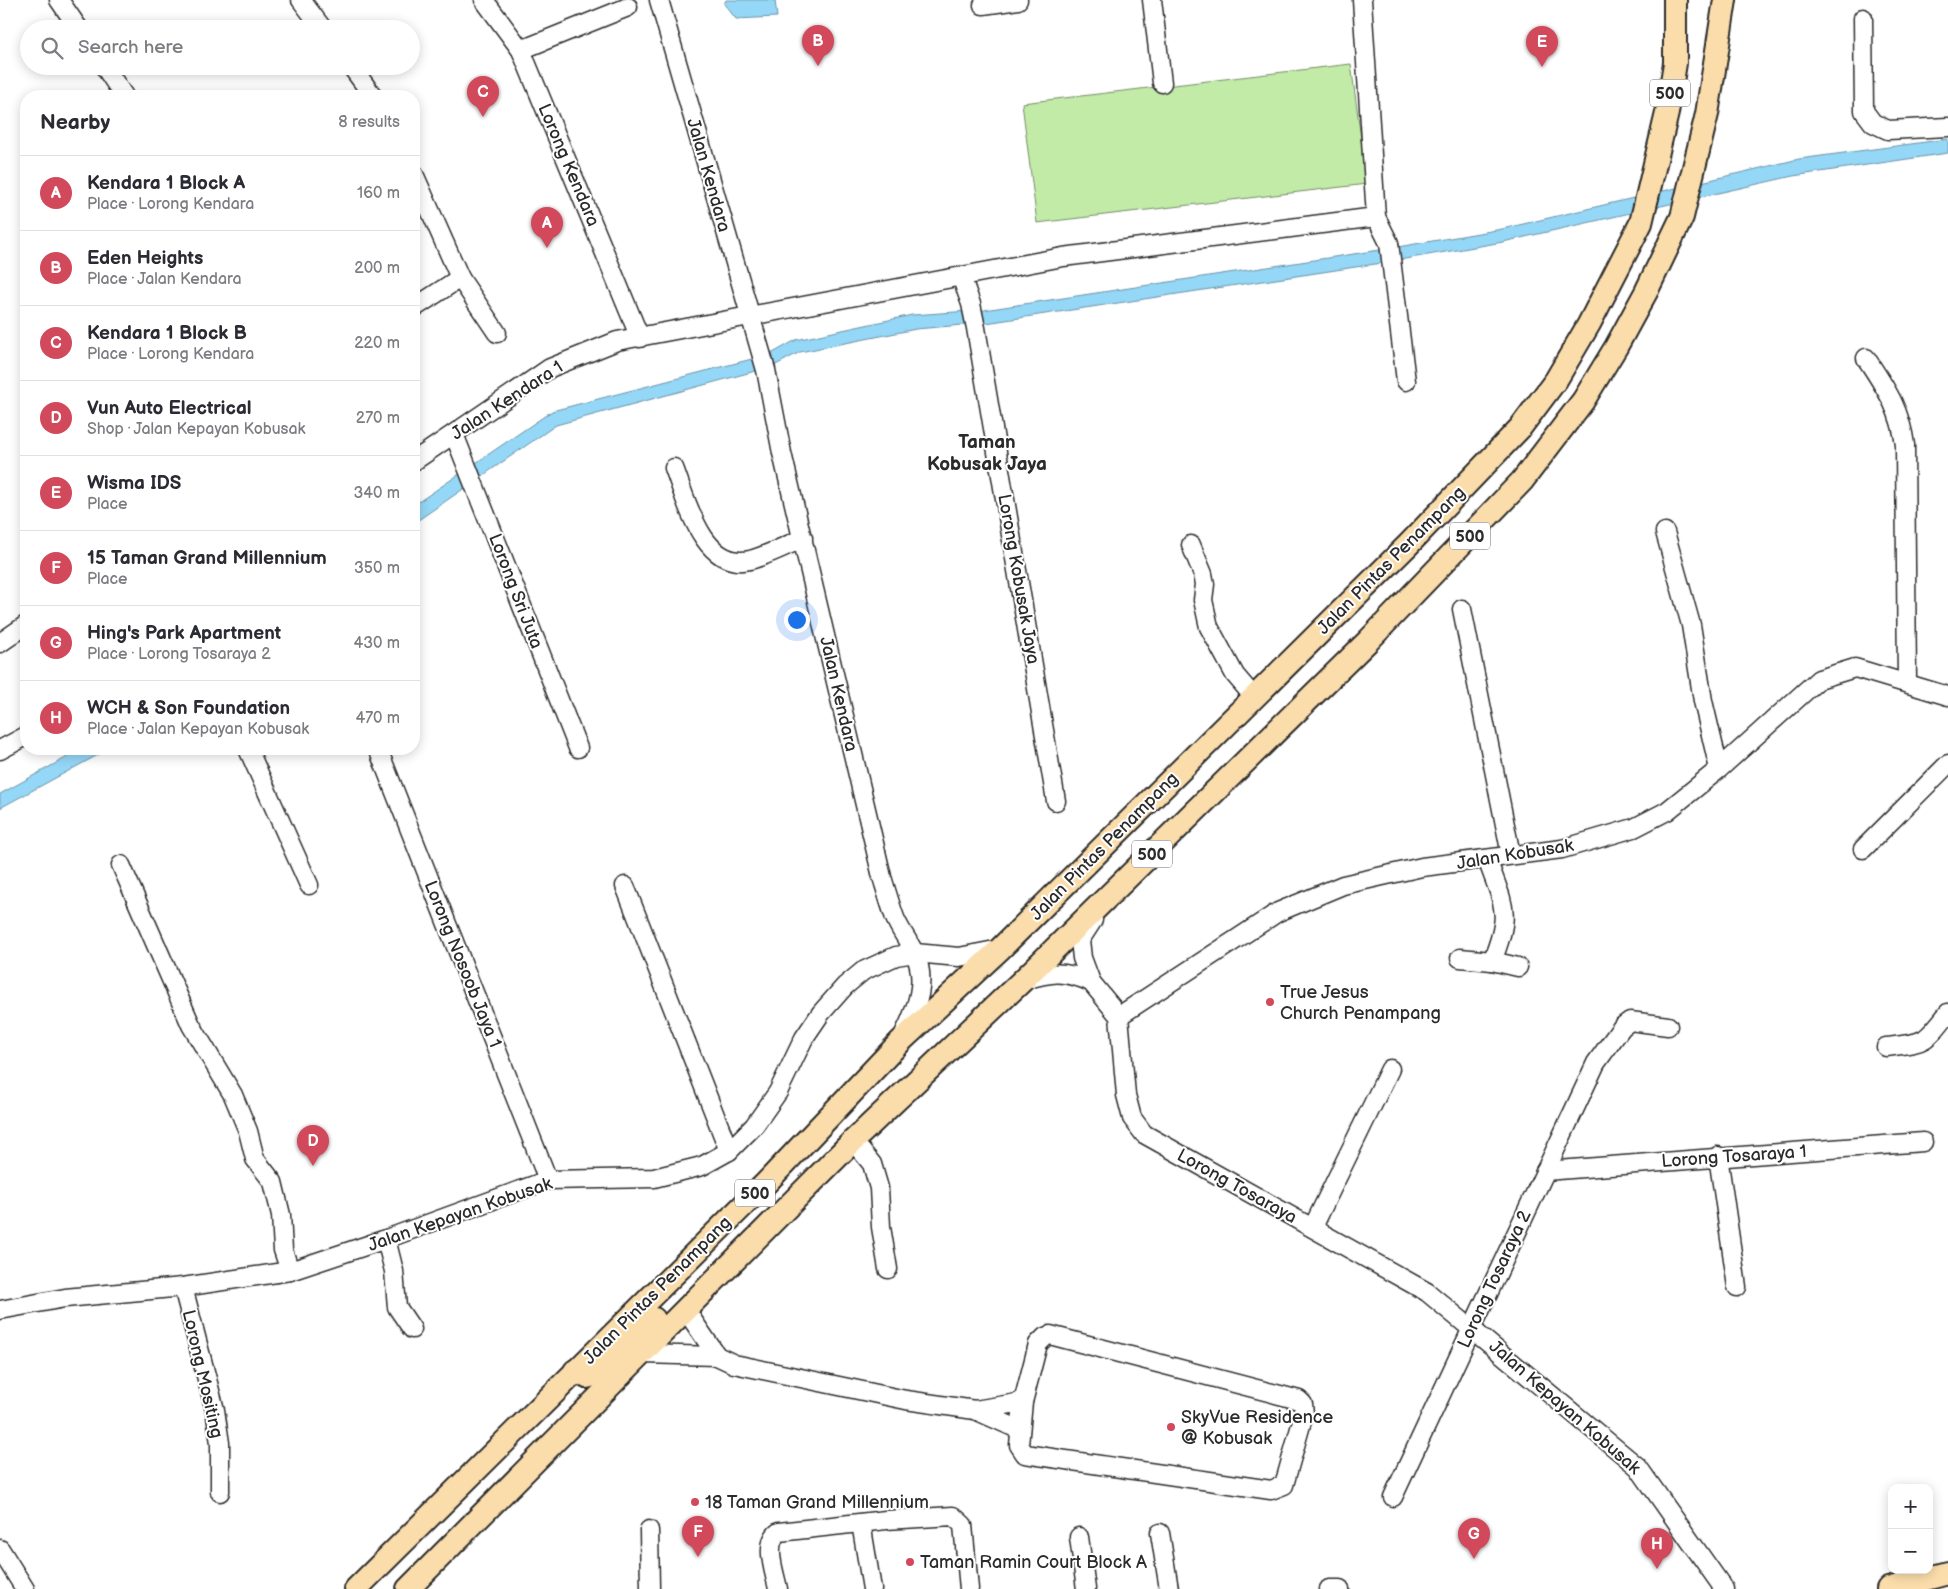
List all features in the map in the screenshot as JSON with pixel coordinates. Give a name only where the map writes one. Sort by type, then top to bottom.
[{"type":"main road","name":"Jalan Pintas Penampang","points":[[356,1589],[766,1183],[901,1041],[1000,949],[1253,696],[1459,494],[1520,428],[1556,380],[1584,332],[1641,223],[1652,184],[1675,63],[1675,0]]},
{"type":"main road","name":"Jalan Pintas Penampang","points":[[408,1589],[853,1141],[1023,980],[1386,622],[1522,481],[1577,408],[1616,347],[1682,217],[1707,114],[1725,0]]},
{"type":"main road","points":[[575,1371],[587,1378],[598,1374],[656,1317],[666,1312],[685,1309]]},
{"type":"main road","points":[[1892,1589],[1948,1573]]},
{"type":"street","points":[[59,0],[73,20]]},
{"type":"street","points":[[301,0],[316,20]]},
{"type":"street","name":"Lorong Kendara","points":[[484,0],[521,50],[640,338]]},
{"type":"street","name":"Jalan Kendara","points":[[659,0],[766,370],[782,453],[882,876],[895,918],[914,954]]},
{"type":"street","points":[[983,5],[1018,0]]},
{"type":"street","points":[[1152,0],[1162,83]]},
{"type":"street","points":[[1362,0],[1376,217],[1389,243],[1406,381]]},
{"type":"street","points":[[521,50],[628,7]]},
{"type":"street","points":[[1863,18],[1864,111],[1873,123],[1888,130],[1948,127]]},
{"type":"street","points":[[110,75],[120,90]]},
{"type":"street","points":[[358,75],[369,90]]},
{"type":"street","points":[[420,188],[460,278],[497,333]]},
{"type":"street","name":"Jalan Kendara 1","points":[[420,457],[550,368],[617,341],[1063,257],[1376,217]]},
{"type":"street","name":"Lorong Kobusak Jaya","points":[[961,276],[971,304],[976,328],[1056,801]]},
{"type":"street","points":[[420,304],[460,278]]},
{"type":"street","points":[[1866,358],[1892,398],[1902,428],[1905,446],[1907,682]]},
{"type":"street","name":"Lorong Sri Juta","points":[[454,434],[578,748]]},
{"type":"street","points":[[674,468],[698,530],[717,553],[732,559],[748,560],[803,538]]},
{"type":"street","points":[[1665,532],[1691,625],[1702,701],[1719,769]]},
{"type":"street","points":[[1191,545],[1203,574],[1205,584],[1203,600],[1209,627],[1230,666],[1253,696]]},
{"type":"street","points":[[1462,609],[1512,855]]},
{"type":"street","points":[[0,643],[20,629]]},
{"type":"street","name":"Jalan Kobusak","points":[[1119,1016],[1278,912],[1343,886],[1422,867],[1562,849],[1634,828],[1667,812],[1719,769],[1819,679],[1855,668],[1907,682],[1948,696]]},
{"type":"street","points":[[0,750],[20,739]]},
{"type":"street","points":[[251,755],[309,885]]},
{"type":"street","name":"Lorong Nosoob Jaya 1","points":[[380,755],[548,1180]]},
{"type":"street","points":[[1863,849],[1948,764]]},
{"type":"street","points":[[1487,859],[1506,913],[1503,933],[1492,961]]},
{"type":"street","points":[[121,865],[191,1025],[233,1095],[248,1131],[255,1158],[273,1182],[281,1215],[284,1250],[290,1271]]},
{"type":"street","points":[[625,886],[729,1151]]},
{"type":"street","points":[[1105,900],[1080,940],[1082,958],[1091,982],[1119,1016]]},
{"type":"street","name":"Jalan Kepayan Kobusak","points":[[0,1310],[65,1298],[183,1287],[290,1271],[386,1239],[548,1180],[654,1178],[702,1166],[729,1151],[754,1126],[768,1108],[788,1073],[804,1038],[832,1000],[845,986],[870,967],[896,956],[914,954],[959,958],[1000,949]]},
{"type":"street","points":[[901,1041],[918,1006],[920,992],[914,954]]},
{"type":"street","points":[[1460,958],[1492,961],[1518,967]]},
{"type":"street","points":[[1023,980],[1049,973],[1070,973],[1091,982]]},
{"type":"street","points":[[1886,1047],[1919,1043],[1928,1038],[1948,1013]]},
{"type":"street","name":"Lorong Tosaraya","points":[[1119,1016],[1126,1095],[1132,1118],[1144,1134],[1428,1292],[1471,1327]]},
{"type":"street","name":"Lorong Tosaraya 2","points":[[1393,1496],[1596,1063],[1622,1027],[1630,1021],[1668,1026]]},
{"type":"street","points":[[1313,1228],[1390,1068]]},
{"type":"street","points":[[853,1141],[872,1164],[879,1188],[881,1227],[888,1269]]},
{"type":"street","name":"Lorong Tosaraya 1","points":[[1545,1171],[1718,1156],[1923,1142]]},
{"type":"street","points":[[1718,1156],[1737,1287]]},
{"type":"street","points":[[386,1239],[394,1271],[396,1307],[412,1329]]},
{"type":"street","name":"Lorong Mositing","points":[[183,1287],[215,1410],[220,1443],[220,1492]]},
{"type":"street","points":[[685,1309],[717,1356]]},
{"type":"street","name":"Jalan Kepayan Kobusak","points":[[1471,1327],[1638,1467],[1724,1589]]},
{"type":"street","points":[[1050,1335],[1294,1398],[1299,1400],[1304,1409],[1286,1481],[1280,1488],[1271,1490],[1030,1456],[1025,1454],[1019,1445],[1023,1402],[1038,1344],[1050,1335]]},
{"type":"street","points":[[641,1354],[717,1356],[744,1366],[906,1400],[975,1410],[1020,1430]]},
{"type":"street","points":[[975,1410],[1023,1402]]},
{"type":"street","points":[[778,1589],[770,1545],[774,1535],[779,1532],[952,1516],[963,1525],[969,1589]]},
{"type":"street","points":[[861,1523],[872,1589]]},
{"type":"street","points":[[649,1530],[650,1589]]},
{"type":"street","points":[[1160,1533],[1169,1589]]},
{"type":"street","points":[[1079,1537],[1086,1589]]},
{"type":"street","points":[[0,1549],[25,1589]]},
{"type":"street","points":[[1329,1589],[1340,1589]]},
{"type":"green space","points":[[1351,64],[1367,184],[1037,223],[1022,103]]},
{"type":"water","points":[[726,0],[775,0],[777,17],[736,19],[724,4]]},
{"type":"water","points":[[1948,139],[1948,153],[1793,176],[1503,242],[1382,263],[986,323],[916,329],[800,352],[774,366],[556,425],[420,519],[420,501],[552,411],[771,354],[796,340],[912,315],[984,310],[1380,250],[1502,229],[1799,159]]},
{"type":"water","points":[[71,755],[98,755],[0,808],[0,794]]},
{"type":"place","name":"Eden Heights","points":[[818,66]]},
{"type":"place","name":"Wisma IDS","points":[[1542,67]]},
{"type":"place","name":"Kendara 1 Block B","points":[[483,117]]},
{"type":"place","name":"Kendara 1 Block A","points":[[547,248]]},
{"type":"place","name":"True Jesus Church Penampang","points":[[1270,1002]]},
{"type":"place","name":"Vun Auto Electrical","points":[[313,1166]]},
{"type":"place","name":"SkyVue Residence @ Kobusak","points":[[1171,1427]]},
{"type":"place","name":"18 Taman Grand Millennium","points":[[695,1502]]},
{"type":"place","name":"15 Taman Grand Millennium","points":[[698,1557]]},
{"type":"place","name":"Hing's Park Apartment","points":[[1474,1559]]},
{"type":"place","name":"Taman Ramin Court Block A","points":[[910,1562]]},
{"type":"place","name":"WCH & Son Foundation","points":[[1657,1569]]},
{"type":"district","name":"Taman Kobusak Jaya","points":[[987,452]]}]
